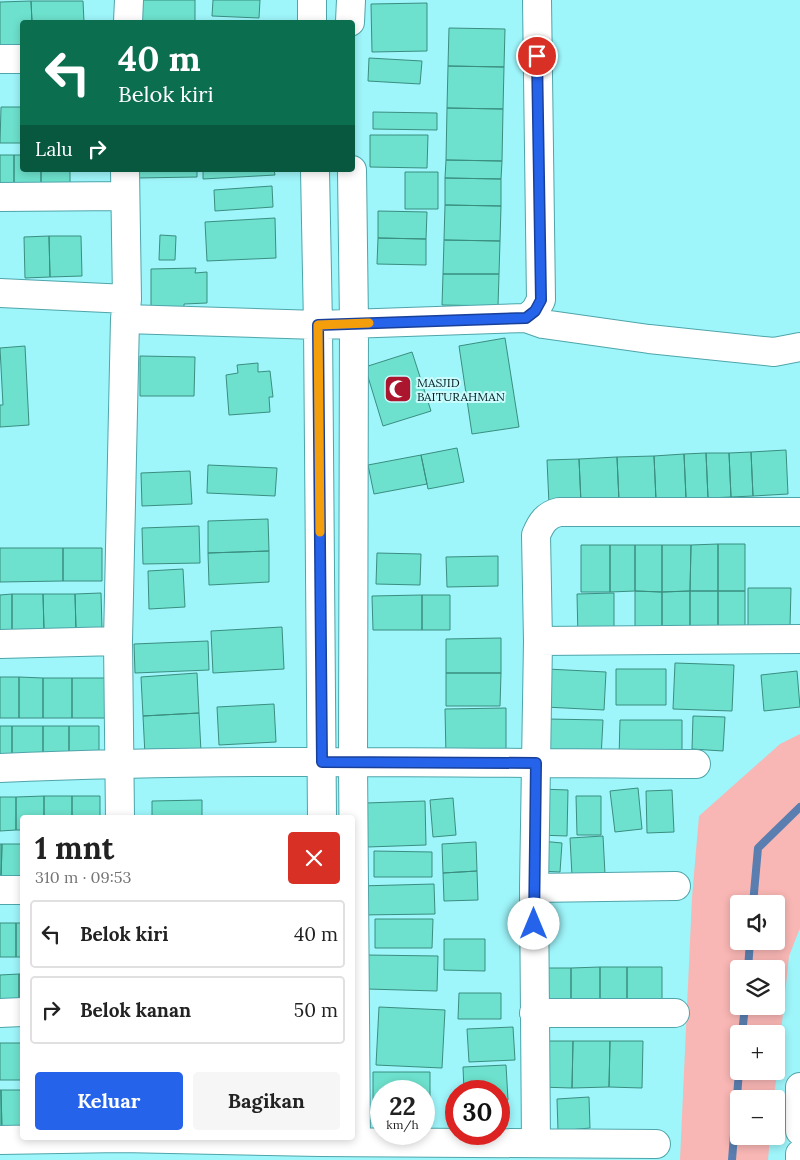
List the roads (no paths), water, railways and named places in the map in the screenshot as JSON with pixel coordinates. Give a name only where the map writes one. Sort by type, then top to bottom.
[{"type":"street","points":[[128,20],[129,0]]},
{"type":"street","points":[[312,0],[312,20]]},
{"type":"street","points":[[350,0],[350,20]]},
{"type":"street","points":[[526,318],[535,311],[541,300],[537,0]]},
{"type":"street","points":[[0,59],[20,59]]},
{"type":"street","points":[[315,172],[322,815]]},
{"type":"street","points":[[352,172],[354,323],[353,815]]},
{"type":"street","points":[[0,196],[125,183],[126,309],[118,641],[120,815]]},
{"type":"street","points":[[0,293],[126,309],[318,325],[526,318],[542,324],[649,339],[774,352],[800,346]]},
{"type":"street","points":[[536,1143],[534,888],[538,641],[536,535],[541,522],[551,514],[559,512],[800,512]]},
{"type":"street","points":[[538,641],[800,639]]},
{"type":"street","points":[[0,644],[118,641]]},
{"type":"street","points":[[0,768],[120,763],[696,764]]},
{"type":"street","points":[[534,888],[676,886]]},
{"type":"street","points":[[0,890],[20,890]]},
{"type":"street","points":[[0,1013],[20,1012]]},
{"type":"street","points":[[534,1013],[675,1013]]},
{"type":"street","points":[[355,1015],[356,1142]]},
{"type":"street","points":[[800,1087],[800,1131]]},
{"type":"street","points":[[0,1140],[20,1140]]},
{"type":"street","points":[[320,1140],[356,1142],[656,1144]]},
{"type":"street","points":[[800,1154],[800,1160]]},
{"type":"waterway","points":[[754,895],[758,848],[800,807]]},
{"type":"waterway","points":[[749,950],[749,960]]},
{"type":"waterway","points":[[743,1025],[744,1015]]},
{"type":"waterway","points":[[732,1160],[738,1080]]},
{"type":"place","name":"MASJID BAITURAHMAN","points":[[398,389]]}]
